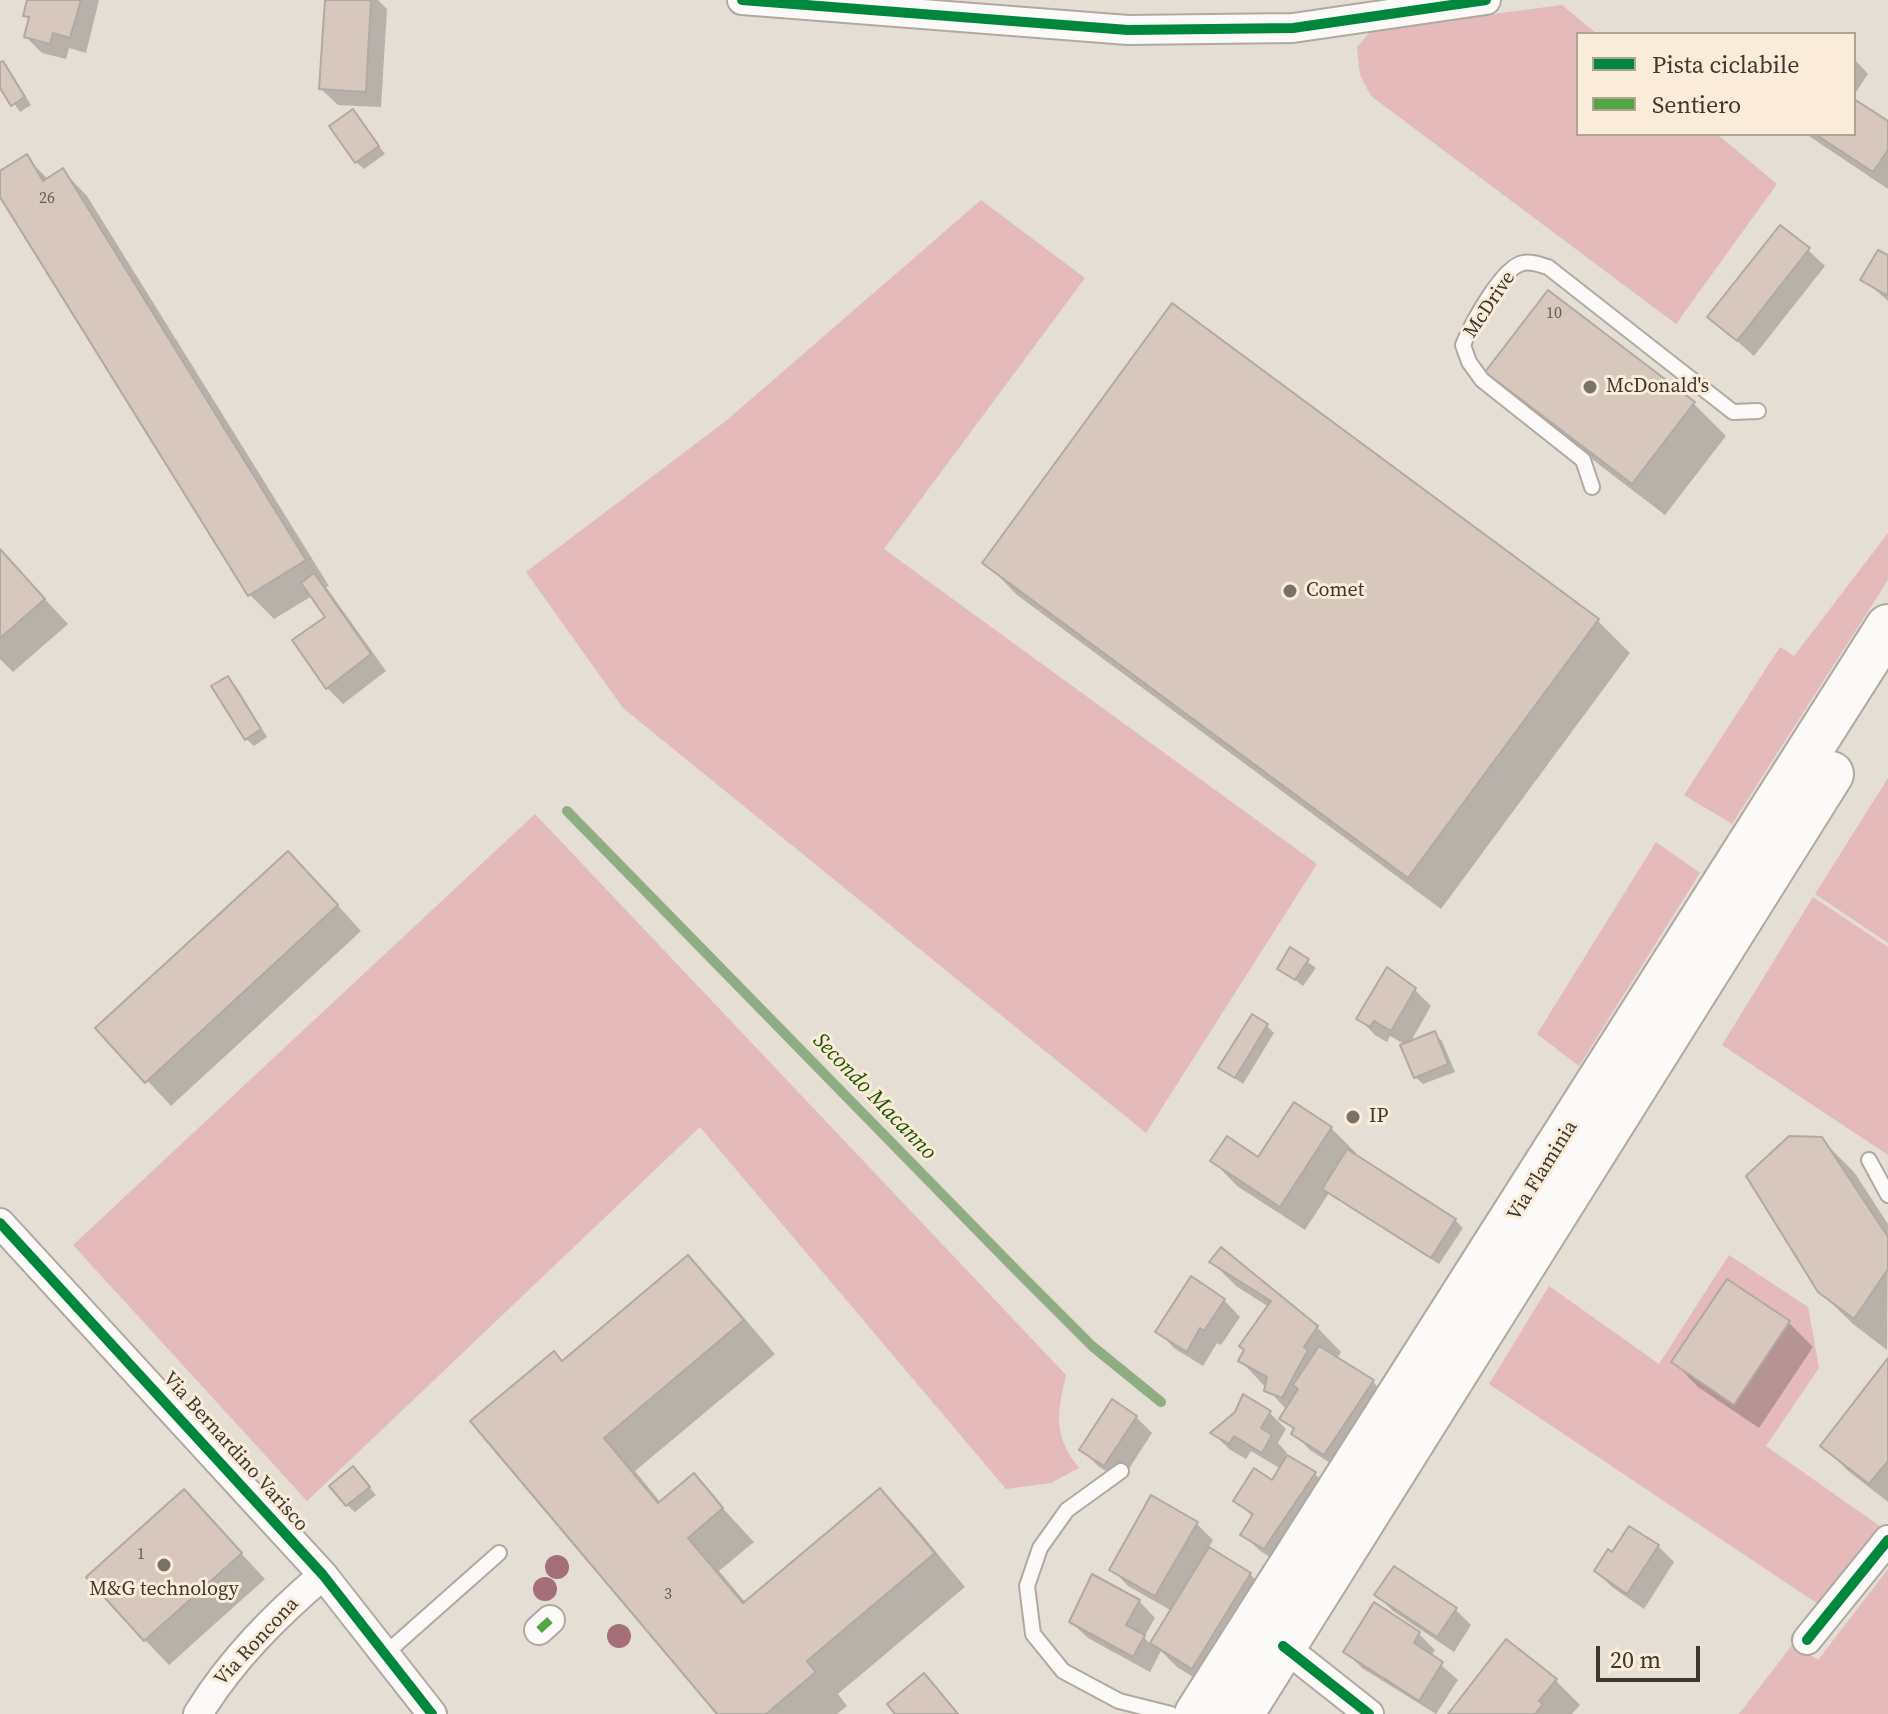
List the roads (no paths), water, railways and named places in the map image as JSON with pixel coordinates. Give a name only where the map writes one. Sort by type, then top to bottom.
[{"type":"main road","name":"Via Flaminia","points":[[1197,1714],[1888,627]]},
{"type":"main road","name":"Via Flaminia","points":[[1241,1714],[1888,683]]},
{"type":"street","points":[[742,0],[1128,30],[1293,28],[1486,0]]},
{"type":"street","name":"Via Bernardino Varisco","points":[[0,1223],[323,1575],[432,1714]]},
{"type":"street","points":[[1807,1640],[1888,1540]]},
{"type":"street","name":"Via Roncona","points":[[198,1714],[212,1691],[275,1616],[323,1575]]},
{"type":"street","points":[[1283,1646],[1369,1714]]},
{"type":"lane","name":"McDrive","points":[[1592,487],[1583,460],[1482,380],[1469,362],[1463,345],[1470,327],[1509,271],[1520,263],[1533,262],[1548,267],[1733,412],[1758,411]]},
{"type":"lane","points":[[1869,1160],[1888,1195]]},
{"type":"lane","points":[[1121,1471],[1067,1510],[1040,1548],[1027,1586],[1033,1634],[1063,1671],[1119,1701],[1171,1714]]},
{"type":"lane","points":[[385,1654],[499,1553]]},
{"type":"waterway","name":"Secondo Macanno","points":[[567,811],[1092,1346],[1161,1402]]},
{"type":"place","name":"McDonald's","points":[[1590,387]]},
{"type":"place","name":"Comet","points":[[1290,591]]},
{"type":"place","name":"IP","points":[[1353,1117]]},
{"type":"place","name":"M&G technology","points":[[164,1565]]}]
